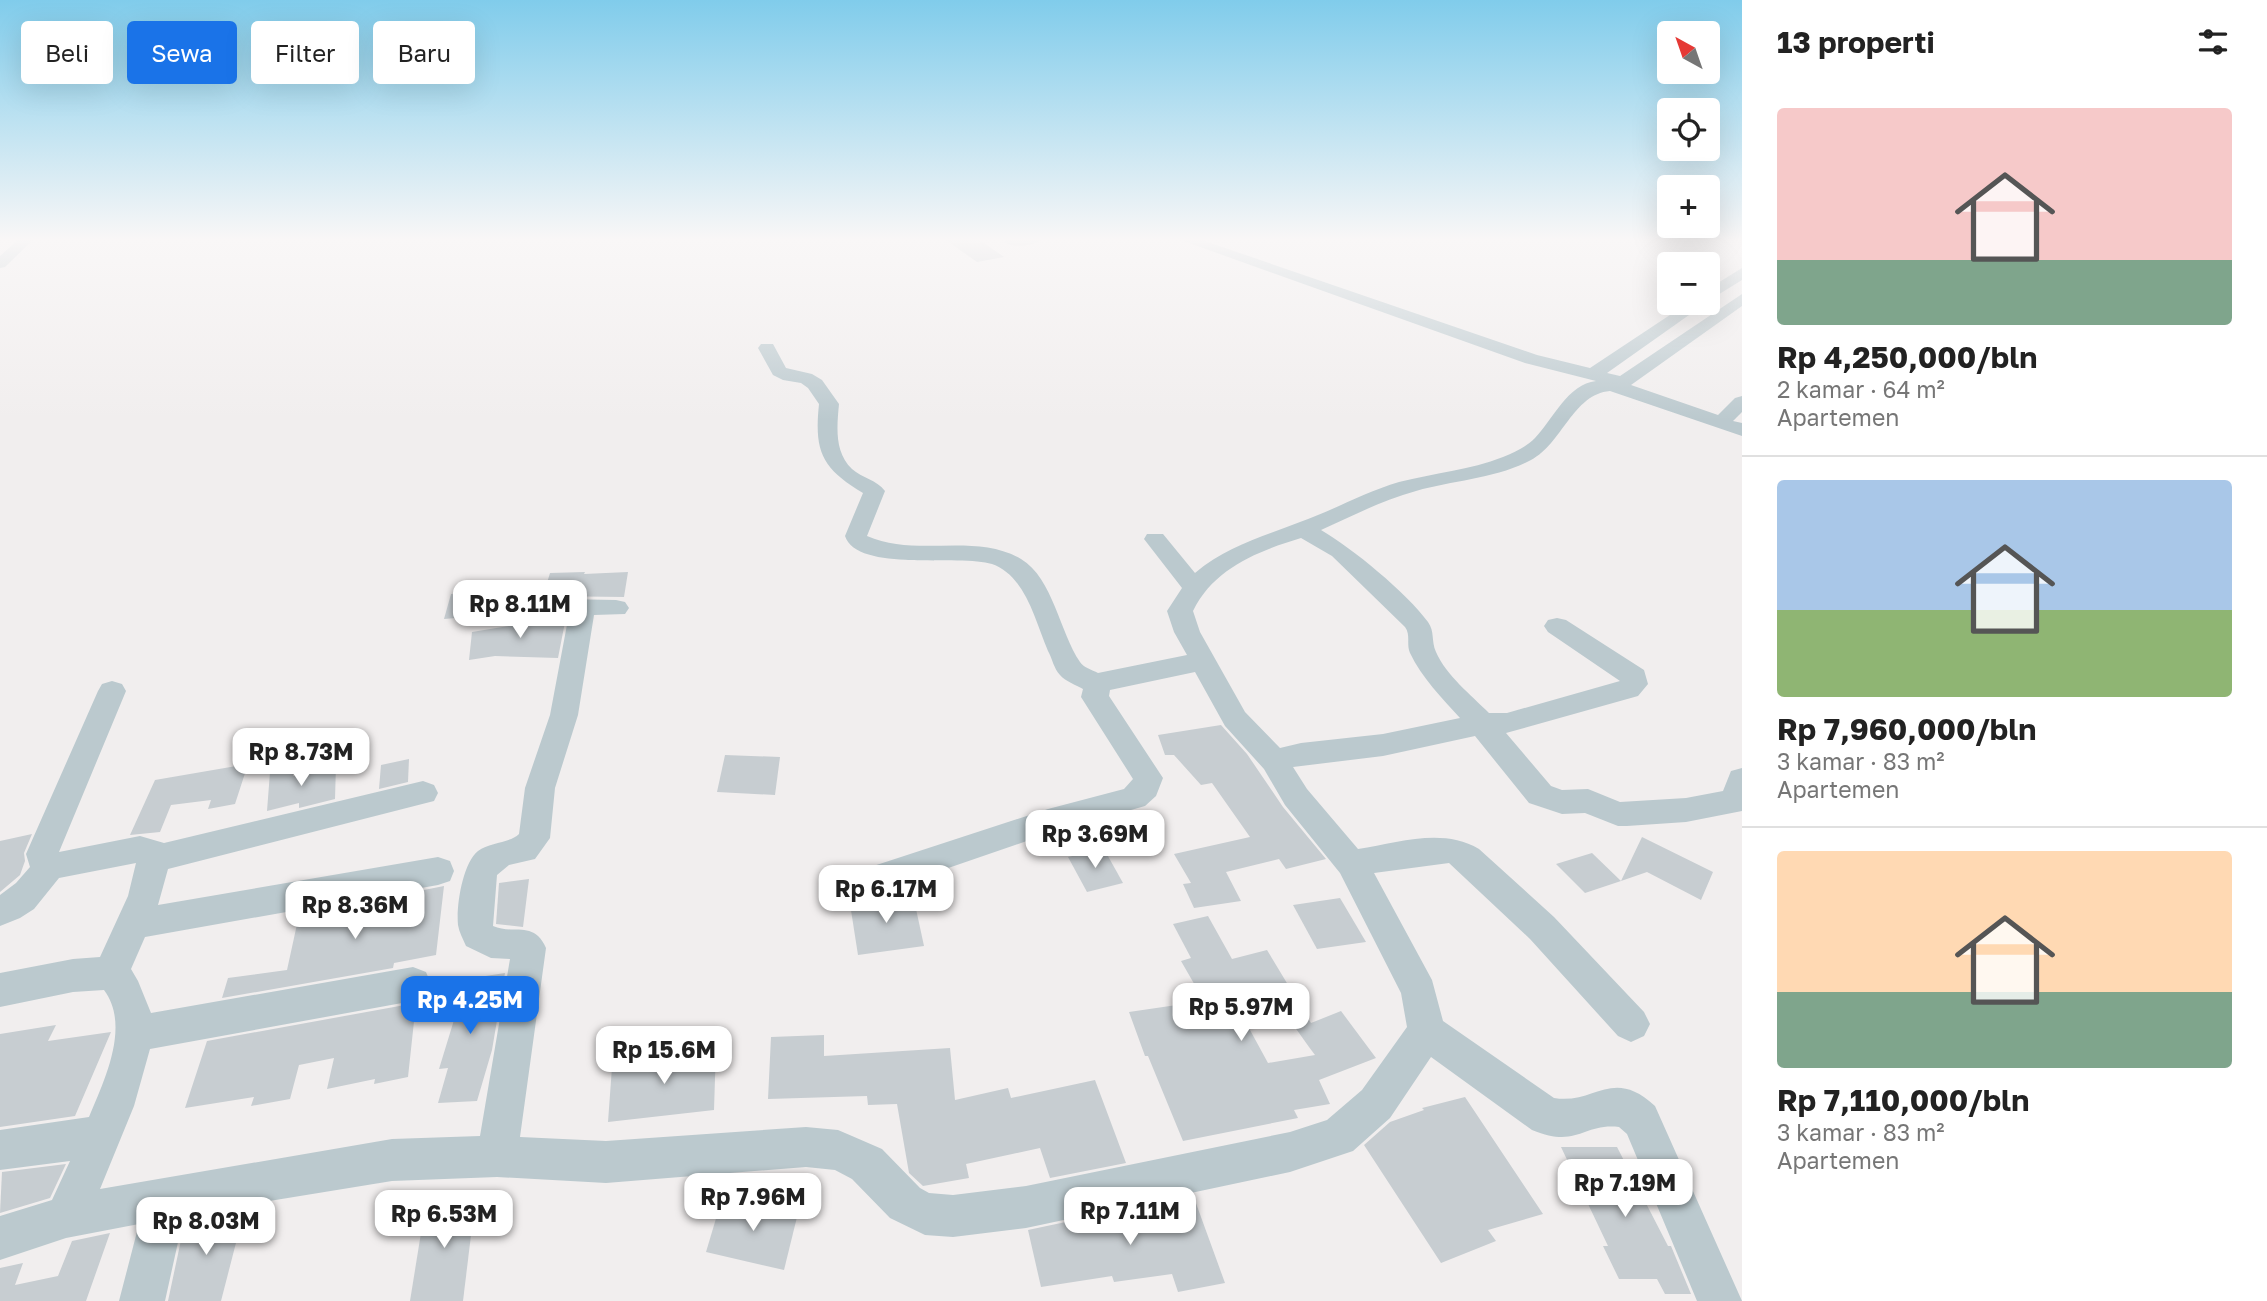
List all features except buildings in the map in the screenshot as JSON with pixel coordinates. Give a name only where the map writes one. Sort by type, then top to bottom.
[{"type":"street","points":[[1355,299],[1531,359],[1610,380],[1738,424]]},
{"type":"street","points":[[1720,1301],[1641,1120],[1633,1110],[1621,1106],[1596,1109],[1562,1119],[1546,1116],[1426,1031],[1419,992],[1351,863],[1296,797],[1273,761],[1235,719],[1186,632],[1180,611],[1193,586],[1220,566],[1260,543],[1303,529],[1346,509],[1407,487],[1501,465],[1528,454],[1560,424],[1567,410],[1591,387],[1610,380],[1742,299]]},
{"type":"street","points":[[1610,380],[1685,315]]},
{"type":"street","points":[[767,348],[779,371],[789,376],[806,378],[815,384],[829,404],[826,435],[843,472],[874,491],[856,536],[857,540],[875,547],[905,552],[975,555],[1011,562],[1022,568],[1070,670],[1097,685]]},
{"type":"street","points":[[1303,529],[1340,551],[1414,621],[1421,631],[1421,650],[1436,674],[1482,724],[1540,795],[1548,800],[1588,801],[1618,814],[1686,810],[1732,802],[1737,797],[1742,779]]},
{"type":"street","points":[[1155,539],[1193,586]]},
{"type":"street","points":[[505,606],[616,608]]},
{"type":"street","points":[[497,1156],[529,948],[518,943],[495,945],[478,935],[475,924],[481,870],[502,853],[524,849],[534,838],[540,788],[564,715],[583,606]]},
{"type":"street","points":[[1273,761],[1301,754],[1383,745],[1482,724],[1507,723],[1628,689],[1634,684],[1634,677],[1556,626]]},
{"type":"street","points":[[1097,685],[1109,679],[1203,661]]},
{"type":"street","points":[[864,883],[1048,821],[1134,798],[1145,788],[1147,778],[1095,697],[1097,685]]},
{"type":"street","points":[[49,867],[42,854],[112,691]]},
{"type":"street","points":[[153,859],[423,793]]},
{"type":"street","points":[[0,911],[16,905],[26,897],[49,867],[140,849],[152,851],[153,859],[134,925],[110,974]]},
{"type":"street","points":[[1351,863],[1445,849],[1456,851],[1468,858],[1542,928],[1631,1024]]},
{"type":"street","points":[[134,925],[438,871]]},
{"type":"street","points":[[0,990],[75,975],[110,974],[123,984],[135,1034],[100,1136],[66,1217]]},
{"type":"street","points":[[135,1034],[413,984]]},
{"type":"street","points":[[0,1238],[66,1217],[167,1197],[392,1160],[497,1156],[606,1162],[806,1147],[838,1150],[867,1164],[905,1203],[925,1214],[953,1216],[1026,1207],[1290,1152],[1339,1137],[1376,1104],[1426,1031]]},
{"type":"street","points":[[0,1150],[100,1136]]},
{"type":"street","points":[[142,1301],[167,1197]]}]
